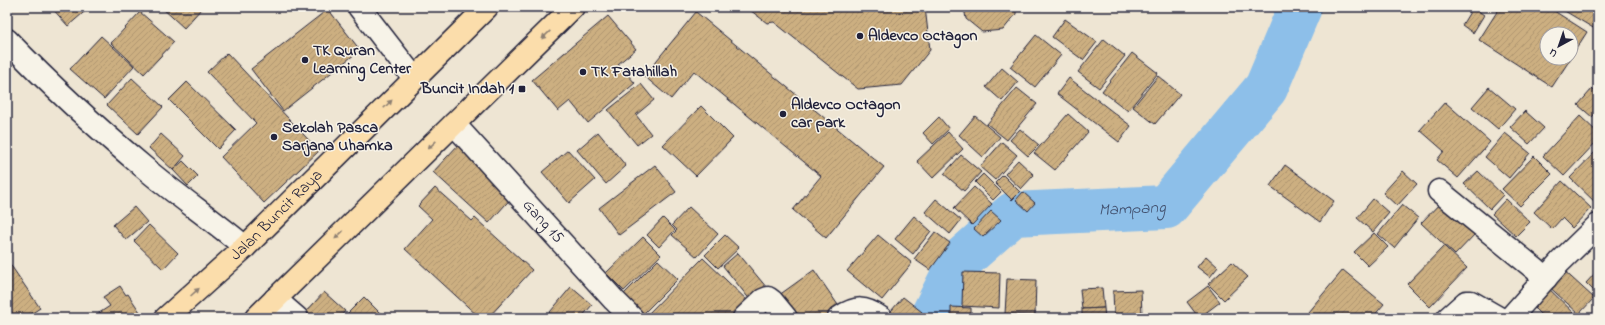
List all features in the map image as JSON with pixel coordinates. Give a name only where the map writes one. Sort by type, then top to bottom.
[{"type":"main road","name":"Jalan Buncit Raya","points":[[166,318],[245,247],[487,7]]},
{"type":"main road","points":[[256,318],[573,7]]},
{"type":"street","points":[[358,7],[414,78]]},
{"type":"street","points":[[7,40],[45,80],[90,121],[148,171],[245,247]]},
{"type":"street","name":"Gang 15","points":[[454,124],[632,318]]},
{"type":"street","points":[[1439,191],[1546,278]]},
{"type":"street","points":[[1510,318],[1546,278],[1598,225]]},
{"type":"street","points":[[744,318],[763,300],[768,298],[772,300],[786,318]]},
{"type":"street","points":[[275,299],[297,318]]},
{"type":"street","points":[[1448,318],[1466,302],[1471,302],[1499,318]]},
{"type":"street","points":[[839,318],[856,308],[866,310],[881,318]]},
{"type":"building","points":[[51,7],[90,7],[68,26]]},
{"type":"building","points":[[161,7],[203,7],[184,28]]},
{"type":"building","name":"Aldevco Octagon","points":[[746,7],[925,7],[930,50],[902,85],[858,89],[774,22],[767,23]]},
{"type":"building","points":[[964,7],[1016,7],[1016,14],[1003,30],[982,32],[966,19]]},
{"type":"building","points":[[1473,7],[1484,15],[1473,33],[1462,25]]},
{"type":"building","points":[[1500,7],[1548,7],[1578,26],[1539,26],[1539,66],[1566,66],[1552,87],[1479,40]]},
{"type":"building","points":[[1558,7],[1598,7],[1598,24],[1595,29]]},
{"type":"building","name":"TK Quran Learning Center","points":[[328,9],[360,50],[283,111],[251,69]]},
{"type":"building","points":[[140,12],[174,42],[144,74],[111,43]]},
{"type":"building","name":"Aldevco Octagon car park","points":[[696,12],[884,167],[826,238],[793,210],[821,176],[694,71],[671,99],[644,76]]},
{"type":"building","name":"TK Fatahillah","points":[[608,16],[636,49],[618,64],[635,83],[588,123],[570,101],[558,111],[532,80]]},
{"type":"building","points":[[1065,19],[1097,42],[1083,60],[1052,37]]},
{"type":"building","points":[[1579,27],[1587,32],[1579,44]]},
{"type":"building","points":[[1036,35],[1061,55],[1035,87],[1010,67]]},
{"type":"building","points":[[101,36],[134,66],[104,99],[70,69]]},
{"type":"building","points":[[1104,39],[1125,56],[1099,88],[1078,72]]},
{"type":"building","name":"Sekolah Pasca Sarjana Uhamka","points":[[227,53],[319,151],[264,203],[221,157],[256,123],[207,72]]},
{"type":"building","points":[[1132,53],[1158,73],[1128,111],[1102,91]]},
{"type":"building","points":[[1002,68],[1018,82],[1002,101],[986,87]]},
{"type":"building","points":[[1158,76],[1180,94],[1155,124],[1133,107]]},
{"type":"building","points":[[132,78],[163,107],[138,134],[107,105]]},
{"type":"building","points":[[1069,78],[1131,126],[1119,142],[1057,94]]},
{"type":"building","points":[[187,82],[236,130],[218,149],[169,100]]},
{"type":"building","points":[[641,84],[654,100],[636,115],[651,134],[637,145],[608,110]]},
{"type":"building","points":[[1489,87],[1515,109],[1498,129],[1472,107]]},
{"type":"building","points":[[1017,88],[1037,104],[1007,140],[987,124]]},
{"type":"building","points":[[1592,89],[1598,94],[1598,110],[1592,117],[1578,105]]},
{"type":"building","points":[[1445,102],[1490,142],[1458,178],[1437,160],[1444,151],[1420,130]]},
{"type":"building","points":[[701,106],[733,138],[696,176],[663,145]]},
{"type":"building","points":[[1525,111],[1544,128],[1529,144],[1510,127]]},
{"type":"building","points":[[1068,114],[1088,132],[1055,170],[1034,153]]},
{"type":"building","points":[[975,116],[1000,137],[983,157],[959,135]]},
{"type":"building","points":[[1580,116],[1598,133],[1598,140],[1564,176],[1543,156]]},
{"type":"building","points":[[939,117],[949,129],[933,144],[923,133]]},
{"type":"building","points":[[1020,129],[1039,145],[1028,156],[1010,140]]},
{"type":"building","points":[[598,132],[626,166],[606,184],[577,150]]},
{"type":"building","points":[[948,132],[963,149],[933,178],[917,161]]},
{"type":"building","points":[[1505,133],[1530,153],[1509,178],[1485,157]]},
{"type":"building","points":[[161,134],[185,156],[173,170],[149,148]]},
{"type":"building","points":[[1002,142],[1017,155],[995,180],[980,167]]},
{"type":"building","points":[[459,144],[514,195],[489,223],[433,172]]},
{"type":"building","points":[[1598,149],[1598,205],[1570,178]]},
{"type":"building","points":[[568,150],[595,180],[569,203],[542,172]]},
{"type":"building","points":[[961,155],[981,172],[964,191],[944,174]]},
{"type":"building","points":[[1534,156],[1552,174],[1520,206],[1502,189]]},
{"type":"building","points":[[1018,160],[1034,175],[1021,189],[1005,174]]},
{"type":"building","points":[[183,161],[198,176],[188,186],[173,170]]},
{"type":"building","points":[[655,165],[676,192],[619,235],[599,208]]},
{"type":"building","points":[[1285,165],[1334,201],[1320,222],[1270,186]]},
{"type":"building","points":[[1403,171],[1417,184],[1397,206],[1383,193]]},
{"type":"building","points":[[1478,171],[1503,195],[1490,209],[1464,184]]},
{"type":"building","points":[[983,174],[1001,192],[993,200],[975,182]]},
{"type":"building","points":[[1003,175],[1020,192],[1012,200],[995,183]]},
{"type":"building","points":[[1562,181],[1591,208],[1572,228],[1562,218],[1552,229],[1534,212]]},
{"type":"building","points":[[974,187],[992,204],[972,225],[954,208]]},
{"type":"building","points":[[435,188],[472,221],[475,218],[532,270],[488,318],[480,318],[405,249],[432,219],[418,206]]},
{"type":"building","points":[[1023,192],[1035,203],[1028,211],[1016,200]]},
{"type":"building","points":[[936,199],[961,220],[950,234],[925,212]]},
{"type":"building","points":[[1373,199],[1389,213],[1373,232],[1357,218]]},
{"type":"building","points":[[1506,199],[1530,222],[1516,236],[1492,214]]},
{"type":"building","points":[[1443,200],[1476,233],[1455,255],[1421,223]]},
{"type":"building","points":[[1402,205],[1418,218],[1394,248],[1378,234]]},
{"type":"building","points":[[134,207],[147,222],[126,240],[113,225]]},
{"type":"building","points":[[689,207],[718,234],[697,257],[672,235],[677,230],[672,225]]},
{"type":"building","points":[[991,211],[1001,220],[983,237],[974,229]]},
{"type":"building","points":[[914,216],[931,231],[913,254],[895,239]]},
{"type":"building","points":[[663,218],[675,230],[659,247],[647,235]]},
{"type":"building","points":[[149,225],[178,253],[163,269],[134,241]]},
{"type":"building","points":[[935,232],[950,243],[930,270],[914,259]]},
{"type":"building","points":[[1374,233],[1388,247],[1368,266],[1354,252]]},
{"type":"building","points":[[725,235],[739,248],[718,268],[705,255]]},
{"type":"building","points":[[878,235],[912,263],[882,300],[847,271]]},
{"type":"building","points":[[643,237],[661,255],[624,291],[606,273]]},
{"type":"building","points":[[1444,246],[1467,268],[1430,307],[1407,284]]},
{"type":"building","points":[[738,253],[767,288],[751,301],[723,266]]},
{"type":"building","points":[[1206,256],[1218,267],[1210,277],[1197,267]]},
{"type":"building","points":[[703,258],[750,303],[735,318],[644,318]]},
{"type":"building","points":[[658,260],[678,279],[639,318],[619,299]]},
{"type":"building","points":[[1232,262],[1248,277],[1224,300],[1208,284]]},
{"type":"building","points":[[10,264],[40,308],[25,318],[7,318],[7,266]]},
{"type":"building","points":[[1560,267],[1594,298],[1579,314],[1545,283]]},
{"type":"building","points":[[814,270],[840,308],[825,318],[789,318],[775,298]]},
{"type":"building","points":[[1343,270],[1384,304],[1372,318],[1303,318]]},
{"type":"building","points":[[1598,270],[1598,295],[1586,283]]},
{"type":"building","points":[[963,272],[1000,273],[999,308],[962,306]]},
{"type":"building","points":[[1007,279],[1036,280],[1035,315],[1005,314]]},
{"type":"building","points":[[1543,283],[1577,316],[1575,318],[1544,318],[1533,307]]},
{"type":"building","points":[[120,286],[126,295],[128,294],[140,312],[132,318],[97,318],[96,315],[110,306],[103,297]]},
{"type":"building","points":[[1208,286],[1220,302],[1199,318],[1187,302]]},
{"type":"building","points":[[571,287],[592,305],[581,318],[545,318]]},
{"type":"building","points":[[1102,288],[1104,308],[1082,309],[1080,289]]},
{"type":"building","points":[[1141,290],[1142,315],[1114,315],[1113,291]]},
{"type":"building","points":[[324,292],[345,311],[339,318],[310,318],[305,313]]},
{"type":"building","points":[[364,297],[385,318],[343,318]]},
{"type":"building","points":[[903,297],[922,312],[917,318],[886,317]]},
{"type":"building","points":[[772,305],[782,318],[755,318]]},
{"type":"building","points":[[951,307],[971,308],[971,318],[951,318]]},
{"type":"building","points":[[1104,308],[1105,318],[1082,318],[1082,309]]},
{"type":"building","points":[[1159,314],[1175,314],[1175,318],[1159,318]]},
{"type":"waterway","name":"Mampang","points":[[931,318],[959,262],[1013,214],[1166,207],[1266,88],[1300,7]]},
{"type":"place","name":"Aldevco Octagon","points":[[860,36]]},
{"type":"place","name":"TK Quran Learning Center","points":[[305,60]]},
{"type":"place","name":"TK Fatahillah","points":[[583,72]]},
{"type":"place","name":"Buncit Indah 1","points":[[522,89]]},
{"type":"place","name":"Aldevco Octagon car park","points":[[783,114]]},
{"type":"place","name":"Sekolah Pasca Sarjana Uhamka","points":[[274,137]]}]
